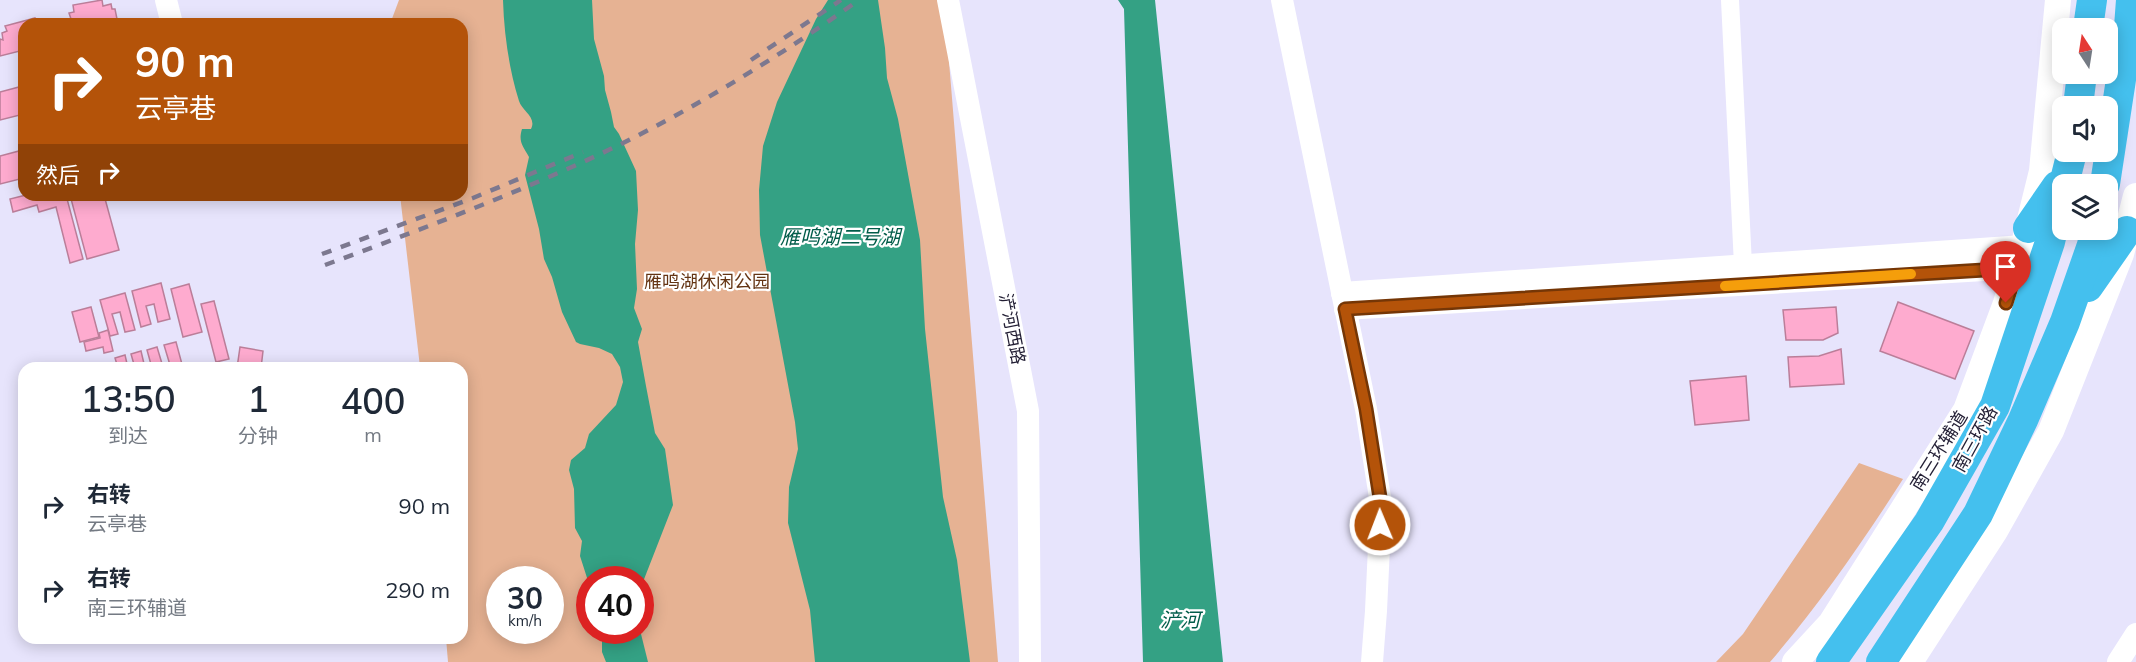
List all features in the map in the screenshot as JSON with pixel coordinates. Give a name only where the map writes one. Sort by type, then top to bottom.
[{"type":"highway","points":[[2089,18],[2092,0]]},
{"type":"highway","points":[[2107,174],[2131,0]]},
{"type":"highway","points":[[2023,247],[2052,198]]},
{"type":"highway","points":[[2065,322],[2127,231]]},
{"type":"highway","name":"南三环路","points":[[1831,662],[1929,522],[1980,408],[2052,234]]},
{"type":"highway","name":"南三环路","points":[[1881,662],[1977,514],[2023,420],[2065,322],[2093,240]]},
{"type":"main road","name":"南三环辅道","points":[[1795,662],[1831,623],[1980,408],[2042,171],[2058,0]]},
{"type":"main road","points":[[1911,662],[1995,531],[2051,431],[2107,291],[2136,196]]},
{"type":"street","points":[[166,0],[170,18]]},
{"type":"street","name":"浐河西路","points":[[948,0],[1028,411],[1029,662]]},
{"type":"street","points":[[1282,0],[1366,409],[1381,504],[1372,662]]},
{"type":"street","points":[[1730,0],[1743,265]]},
{"type":"street","points":[[1344,301],[2023,247]]},
{"type":"street","points":[[1344,301],[1743,265],[2023,247]]},
{"type":"street","points":[[2118,662],[2136,634]]},
{"type":"green space","name":"雁鸣湖休闲公园","points":[[399,0],[944,0],[998,662],[448,662],[446,644],[468,644],[468,362],[419,362],[401,201],[468,201],[468,18],[392,18]]},
{"type":"green space","points":[[1859,463],[1903,479],[1840,573],[1770,662],[1716,662],[1743,634]]},
{"type":"water","points":[[503,0],[592,0],[594,39],[614,127],[636,171],[637,289],[634,308],[642,329],[638,342],[655,433],[665,449],[673,505],[649,566],[583,566],[580,556],[582,541],[575,528],[574,489],[569,470],[571,460],[585,448],[589,434],[616,405],[623,382],[620,367],[612,354],[576,342],[562,312],[544,259],[525,175],[529,157],[522,144],[522,129],[531,129],[532,121],[519,101],[512,76]]},
{"type":"water","name":"雁鸣湖二号湖","points":[[828,0],[878,0],[887,78],[898,119],[920,240],[925,329],[943,497],[957,560],[970,662],[815,662],[810,610],[788,523],[789,487],[798,449],[760,235],[759,190],[763,146],[777,102],[816,19]]},
{"type":"water","name":"浐河","points":[[1118,0],[1155,0],[1223,662],[1143,662],[1124,9]]},
{"type":"water","points":[[602,644],[644,644],[648,662],[606,662]]},
{"type":"building","points":[[102,0],[103,6],[111,4],[117,18],[71,18],[69,13],[74,12],[73,5]]},
{"type":"building","points":[[18,23],[18,52],[0,56],[0,39],[3,40],[2,33],[7,31],[5,26]]},
{"type":"building","points":[[18,87],[18,116],[0,120],[0,92]]},
{"type":"building","points":[[18,151],[18,180],[0,184],[0,156]]},
{"type":"building","points":[[18,197],[18,201],[68,201],[83,259],[70,263],[56,207],[39,212],[37,205],[13,212],[10,199]]},
{"type":"building","points":[[72,201],[106,201],[119,250],[87,259]]},
{"type":"building","points":[[161,283],[170,319],[158,322],[154,304],[146,306],[151,324],[141,327],[132,291]]},
{"type":"building","points":[[189,284],[202,332],[183,337],[171,289]]},
{"type":"building","points":[[125,293],[135,330],[125,332],[120,312],[112,314],[118,334],[110,336],[100,300]]},
{"type":"building","points":[[214,301],[229,359],[216,362],[201,304]]},
{"type":"building","points":[[1898,302],[1974,331],[1955,379],[1880,351]]},
{"type":"building","points":[[91,307],[99,337],[80,342],[72,312]]},
{"type":"building","points":[[1836,307],[1838,333],[1823,340],[1786,340],[1783,310]]},
{"type":"building","points":[[108,330],[113,351],[104,353],[103,347],[86,351],[84,342],[100,338],[99,333]]},
{"type":"building","points":[[176,342],[181,362],[169,362],[164,345]]},
{"type":"building","points":[[157,347],[162,362],[150,362],[147,350]]},
{"type":"building","points":[[240,347],[263,351],[262,362],[238,362]]},
{"type":"building","points":[[1841,349],[1844,384],[1790,387],[1788,357],[1819,356]]},
{"type":"building","points":[[141,351],[144,362],[133,362],[131,354]]},
{"type":"building","points":[[125,355],[127,362],[116,362],[115,358]]},
{"type":"building","points":[[1746,376],[1749,420],[1695,425],[1690,381]]},
{"type":"railway","points":[[751,60],[841,0]]},
{"type":"railway","points":[[325,265],[506,195],[641,134],[789,48],[859,0]]},
{"type":"railway","points":[[468,200],[583,152]]},
{"type":"railway","points":[[322,254],[465,201]]},
{"type":"slow traffic","points":[[1725,286],[1911,274]]},
{"type":"route","points":[[1380,525],[1381,504],[1366,409],[1345,309],[2017,268],[2006,303]]}]
